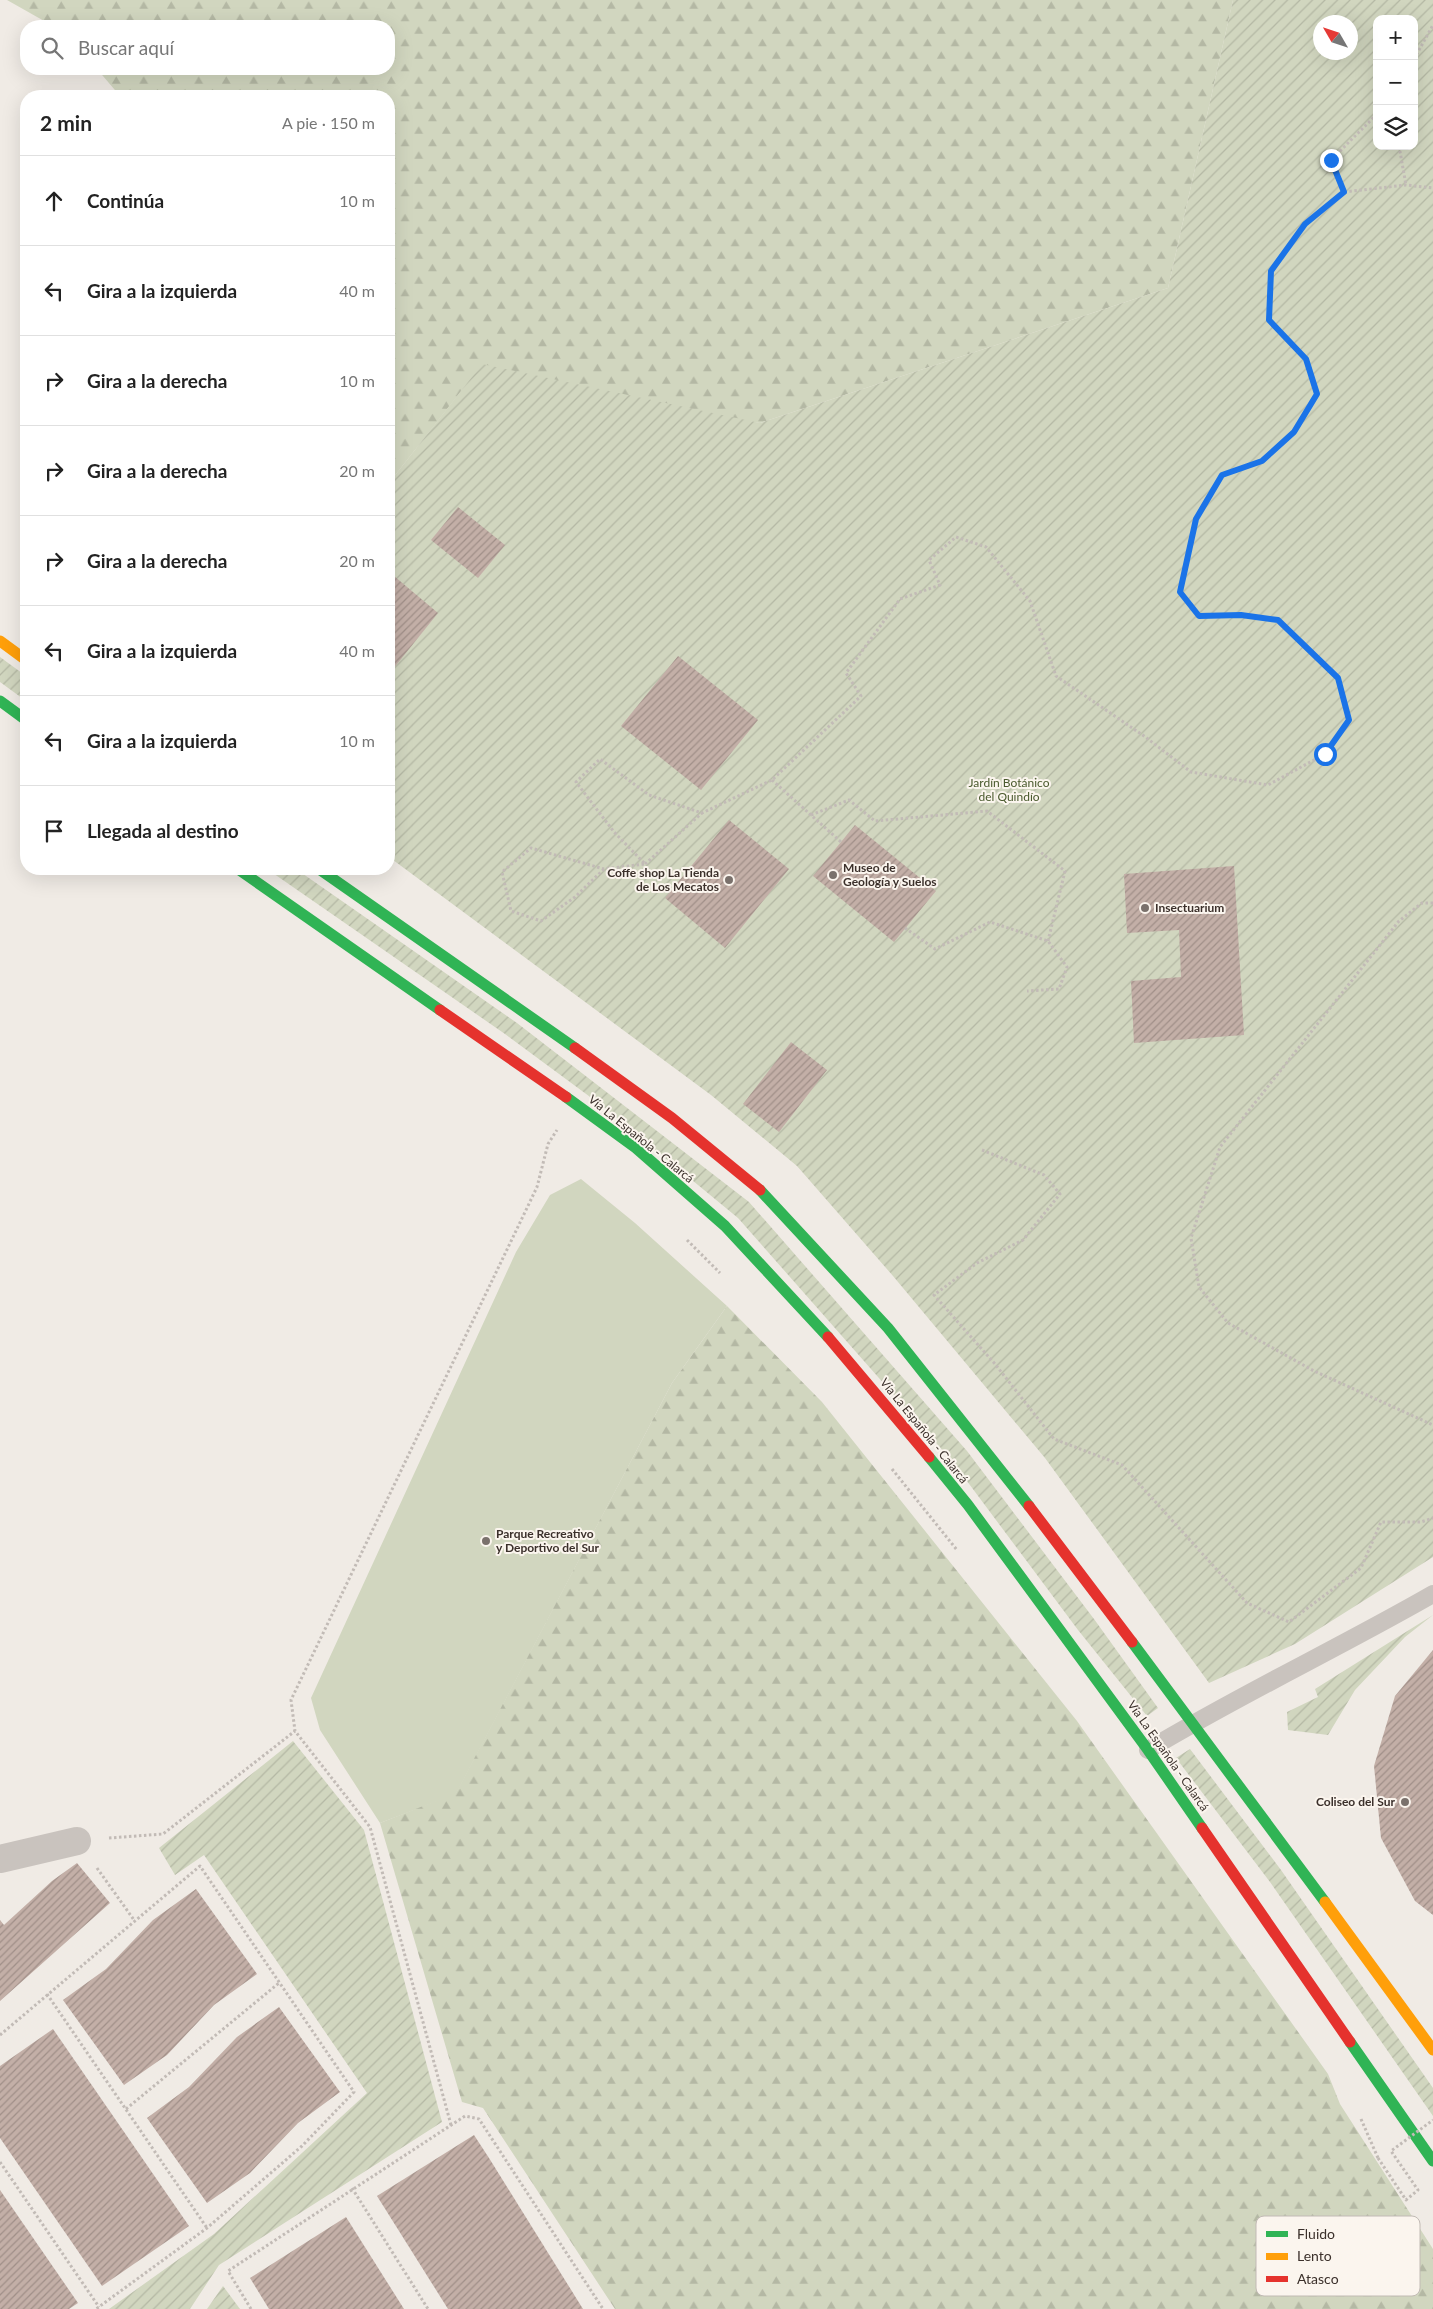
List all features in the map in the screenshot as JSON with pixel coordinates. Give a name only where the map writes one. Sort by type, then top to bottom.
[{"type":"highway","points":[[0,641],[20,656]]},
{"type":"highway","points":[[0,701],[20,716]]},
{"type":"highway","name":"Vía La Española - Calarcá","points":[[247,875],[579,1106],[636,1148],[725,1226],[851,1362],[968,1505],[1148,1750],[1433,2161]]},
{"type":"highway","points":[[328,875],[591,1059],[672,1118],[759,1189],[888,1328],[1002,1470],[1194,1723],[1433,2050]]},
{"type":"street","points":[[0,1859],[77,1841]]},
{"type":"lane","points":[[1148,1750],[1194,1723],[1433,1594]]},
{"type":"path","points":[[1418,52],[1433,24]]},
{"type":"path","points":[[1344,192],[1331,160],[1373,118]]},
{"type":"path","points":[[1400,150],[1406,185]]},
{"type":"path","points":[[604,869],[575,897],[541,921],[510,911],[502,872],[531,848],[604,869],[644,864],[702,813],[772,780],[861,696],[846,673],[900,599],[940,586],[929,560],[956,536],[986,546],[1030,601],[1056,676],[1144,736],[1191,772],[1268,785],[1325,754],[1349,720],[1338,678],[1278,620],[1241,615],[1199,616],[1180,592],[1196,519],[1222,475],[1262,461],[1294,432],[1317,394],[1306,359],[1269,320],[1271,271],[1305,224],[1344,192],[1406,185],[1433,188]]},
{"type":"path","points":[[644,864],[614,832],[576,782],[600,758],[649,795],[702,813]]},
{"type":"path","points":[[772,780],[841,842]]},
{"type":"path","points":[[811,815],[849,800],[875,821],[987,811],[1064,871],[1048,941]]},
{"type":"path","points":[[1433,903],[1422,903],[1399,921],[1220,1147],[1192,1238],[1199,1287],[1228,1323],[1314,1371],[1433,1425]]},
{"type":"path","points":[[905,928],[936,949],[990,922],[1048,941],[1067,968],[1059,989],[1027,991]]},
{"type":"path","points":[[451,2125],[370,1827],[294,1730],[291,1700],[537,1187],[548,1144],[558,1129],[564,1134]]},
{"type":"path","points":[[982,1150],[1044,1176],[1060,1194],[1023,1240],[977,1263],[934,1295],[995,1364],[1054,1439],[1122,1465],[1247,1603],[1289,1622],[1361,1568],[1381,1522],[1421,1522],[1433,1518]]},
{"type":"path","points":[[683,1237],[723,1276]]},
{"type":"path","points":[[891,1468],[958,1552]]},
{"type":"path","points":[[77,1841],[163,1834],[294,1730]]},
{"type":"path","points":[[0,2035],[200,1866],[354,2092],[302,2146],[208,2228],[97,2308],[0,2162]]},
{"type":"path","points":[[126,2109],[279,1983]]},
{"type":"path","points":[[47,1994],[208,2228]]},
{"type":"path","points":[[1358,2112],[1378,2158],[1406,2200],[1418,2190],[1391,2151],[1433,2120]]},
{"type":"path","points":[[251,2309],[228,2271],[352,2188],[465,2116],[479,2119],[603,2309]]},
{"type":"path","points":[[352,2188],[428,2309]]},
{"type":"green space","points":[[7,0],[1233,0],[1168,288],[760,423],[470,380],[395,475],[395,90],[115,90],[102,75],[395,75],[395,20],[42,20]]},
{"type":"green space","name":"Jardín Botánico del Quindío","points":[[1233,0],[1433,0],[1433,1557],[1295,1644],[1209,1683],[1045,1458],[893,1276],[797,1166],[711,1095],[395,861],[395,475],[482,364],[760,423],[1168,288]]},
{"type":"green space","points":[[0,657],[20,672],[20,697],[0,682]]},
{"type":"green space","points":[[276,875],[305,875],[517,1023],[749,1202],[967,1451],[1094,1619],[1158,1708],[1147,1716],[1078,1630],[952,1461],[738,1218],[601,1105],[505,1034]]},
{"type":"green space","name":"Parque Recreativo y Deportivo del Sur","points":[[581,1179],[635,1223],[727,1306],[672,1383],[456,1794],[380,1823],[320,1730],[311,1698],[516,1252],[550,1195]]},
{"type":"green space","points":[[727,1306],[822,1402],[1077,1721],[1328,2074],[1340,2104],[1412,2216],[1256,2216],[1256,2296],[1420,2296],[1420,2229],[1433,2249],[1433,2309],[615,2309],[483,2108],[462,2102],[380,1823],[456,1793],[672,1383]]},
{"type":"green space","points":[[1433,1615],[1405,1637],[1355,1690],[1328,1735],[1288,1730],[1287,1712],[1318,1697],[1315,1689]]},
{"type":"green space","points":[[293,1741],[364,1830],[442,2122],[219,2265],[190,2309],[109,2309],[214,2234],[367,2093],[204,1855],[175,1875],[159,1848]]},
{"type":"green space","points":[[1190,1749],[1281,1870],[1433,2088],[1433,2116],[1270,1882],[1176,1758]]},
{"type":"green space","points":[[223,2286],[240,2309],[207,2309]]},
{"type":"building","points":[[458,507],[505,545],[478,578],[431,540]]},
{"type":"building","points":[[395,577],[438,613],[395,667]]},
{"type":"building","points":[[678,656],[758,720],[701,790],[621,726]]},
{"type":"building","points":[[729,820],[789,869],[725,948],[665,898]]},
{"type":"building","points":[[855,825],[936,891],[894,942],[813,876]]},
{"type":"building","points":[[1234,866],[1244,1035],[1134,1043],[1131,981],[1181,977],[1179,930],[1127,933],[1124,874]]},
{"type":"building","points":[[791,1042],[827,1070],[779,1132],[743,1104]]},
{"type":"building","name":"Coliseo del Sur","points":[[1433,1650],[1433,1915],[1415,1901],[1381,1838],[1374,1766],[1395,1696]]},
{"type":"building","points":[[77,1863],[110,1903],[0,2001],[0,1920],[4,1925],[52,1881]]},
{"type":"building","points":[[196,1889],[257,1974],[214,2005],[167,2055],[124,2085],[63,2000],[106,1969],[153,1920]]},
{"type":"building","points":[[279,2007],[340,2092],[298,2123],[250,2173],[207,2203],[147,2118],[189,2087],[237,2037]]},
{"type":"building","points":[[53,2029],[189,2226],[102,2286],[0,2138],[0,2066]]},
{"type":"building","points":[[474,2135],[583,2309],[448,2309],[377,2196]]},
{"type":"building","points":[[0,2190],[78,2303],[69,2309],[0,2309]]},
{"type":"building","points":[[346,2217],[404,2309],[269,2309],[250,2278]]},
{"type":"traffic: fast","points":[[0,701],[20,716]]},
{"type":"traffic: fast","points":[[247,875],[440,1010]]},
{"type":"traffic: fast","points":[[328,875],[575,1048]]},
{"type":"traffic: fast","points":[[566,1097],[636,1148],[725,1226],[828,1337]]},
{"type":"traffic: fast","points":[[760,1190],[888,1328],[1029,1506]]},
{"type":"traffic: fast","points":[[929,1457],[968,1505],[1148,1750],[1202,1828]]},
{"type":"traffic: fast","points":[[1132,1642],[1325,1902]]},
{"type":"traffic: fast","points":[[1350,2042],[1433,2161]]},
{"type":"traffic: slow","points":[[0,641],[20,656]]},
{"type":"traffic: slow","points":[[1325,1902],[1433,2050]]},
{"type":"traffic: jam","points":[[440,1010],[566,1097]]},
{"type":"traffic: jam","points":[[575,1048],[672,1118],[760,1190]]},
{"type":"traffic: jam","points":[[828,1337],[929,1457]]},
{"type":"traffic: jam","points":[[1029,1506],[1132,1642]]},
{"type":"traffic: jam","points":[[1202,1828],[1350,2042]]},
{"type":"place","name":"Museo de Geología y Suelos","points":[[833,875]]},
{"type":"place","name":"Coffe shop La Tienda de Los Mecatos","points":[[729,880]]},
{"type":"place","name":"Insectuarium","points":[[1145,908]]},
{"type":"place","name":"Parque Recreativo y Deportivo del Sur","points":[[486,1541]]},
{"type":"place","name":"Coliseo del Sur","points":[[1405,1802]]},
{"type":"route","points":[[1325,754],[1349,720],[1338,678],[1278,620],[1241,615],[1199,616],[1180,592],[1196,519],[1222,475],[1262,461],[1294,432],[1317,394],[1306,359],[1269,320],[1271,271],[1305,224],[1344,192],[1331,160]]}]
